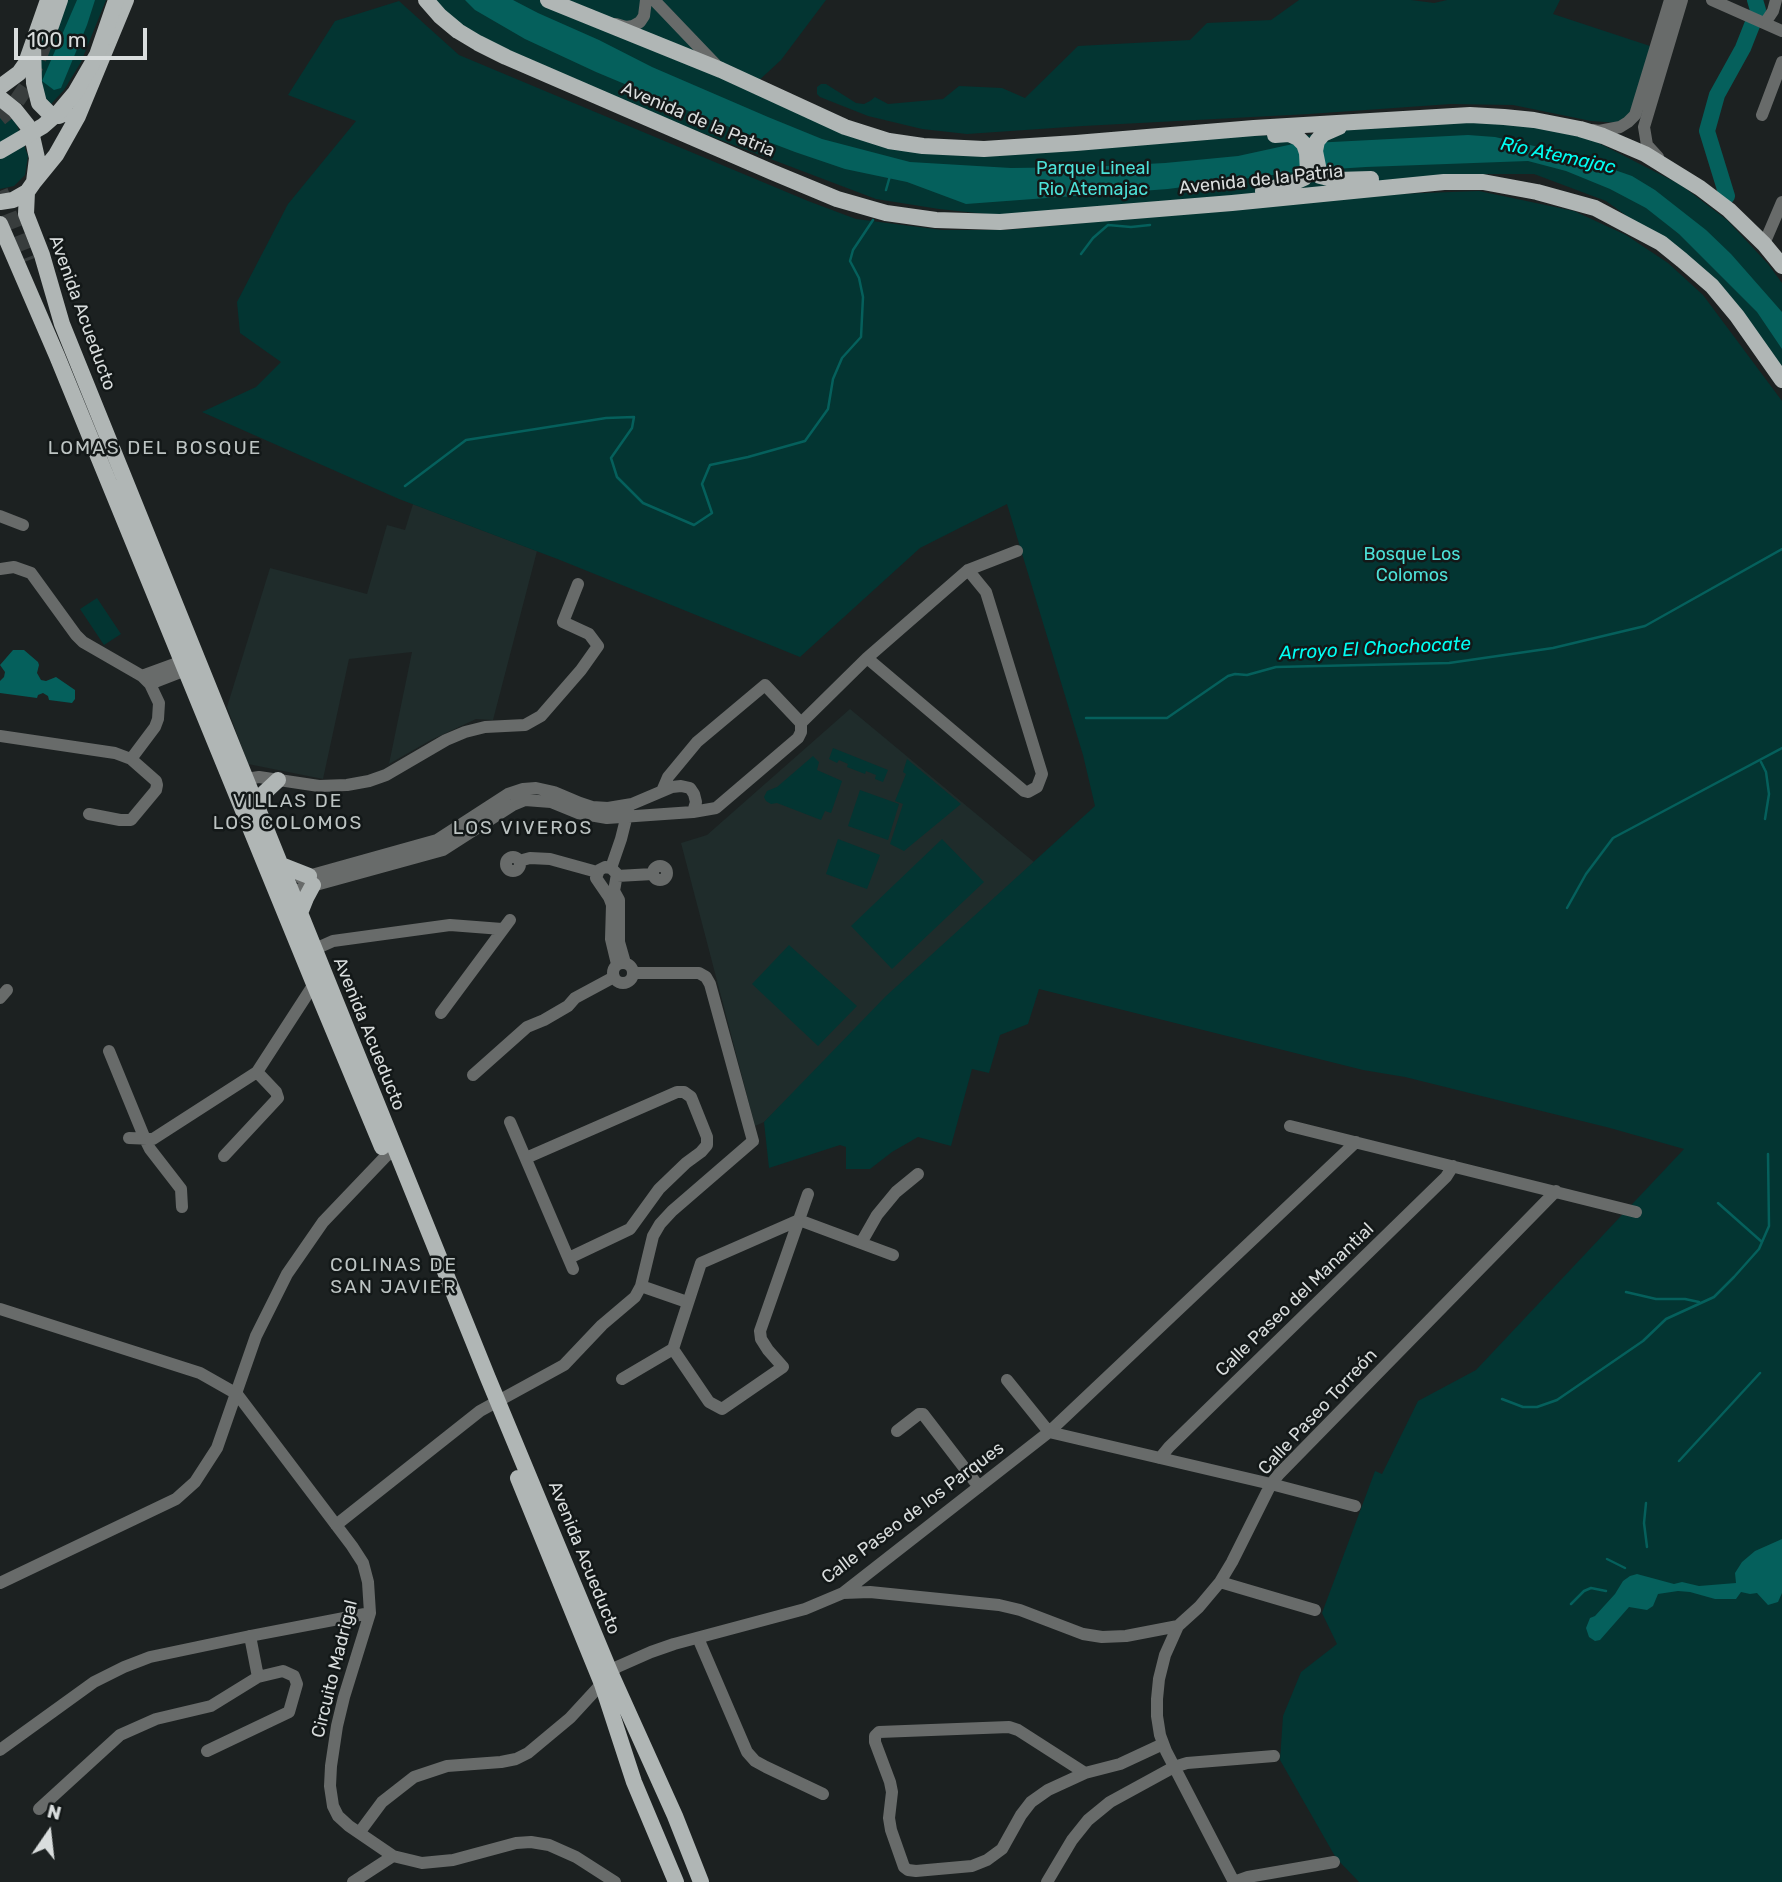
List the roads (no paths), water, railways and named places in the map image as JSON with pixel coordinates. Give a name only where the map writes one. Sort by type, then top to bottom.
[{"type":"main road","points":[[0,87],[19,73],[26,63],[48,0]]},
{"type":"main road","points":[[51,26],[60,0]]},
{"type":"main road","points":[[0,151],[43,126],[75,93],[97,55],[116,0]]},
{"type":"main road","points":[[0,202],[13,200],[31,187],[68,135],[89,92],[126,0]]},
{"type":"main road","name":"Avenida de la Patria","points":[[426,0],[458,31],[506,57],[837,199],[886,213],[936,220],[1000,222],[1444,182],[1483,182],[1524,189],[1595,208],[1661,243],[1712,286],[1737,316],[1782,380]]},
{"type":"main road","points":[[548,0],[721,70],[845,127],[889,141],[923,146],[984,149],[1443,117],[1534,120],[1603,136],[1674,171],[1729,210],[1782,266]]},
{"type":"main road","points":[[33,44],[35,94],[44,109],[54,115],[60,116],[71,108],[100,62]]},
{"type":"main road","name":"Avenida Acueducto","points":[[0,98],[15,110],[32,136],[37,158],[26,214],[42,255],[62,324],[281,865],[283,888],[300,913],[315,949],[314,973]]},
{"type":"main road","points":[[1372,122],[1336,128],[1323,134],[1317,141],[1315,151],[1318,171],[1320,176],[1337,180],[1374,179],[1397,186]]},
{"type":"main road","points":[[1203,132],[1289,134],[1304,144],[1308,173],[1304,178],[1232,203]]},
{"type":"main road","name":"Avenida Acueducto","points":[[0,224],[184,665],[283,888],[314,973],[391,1153],[606,1679],[676,1816],[701,1882]]},
{"type":"main road","points":[[27,261],[102,448],[116,499]]},
{"type":"main road","points":[[257,806],[262,794],[278,780]]},
{"type":"main road","points":[[281,865],[311,880],[300,913]]},
{"type":"main road","name":"Avenida Acueducto","points":[[606,1679],[634,1782],[676,1882]]},
{"type":"street","points":[[570,10],[626,27],[640,22],[644,16],[646,0]]},
{"type":"street","points":[[654,0],[721,70]]},
{"type":"street","points":[[1670,0],[1644,106],[1644,127],[1647,145],[1674,171]]},
{"type":"street","points":[[1580,130],[1599,131],[1620,127],[1644,106],[1682,0]]},
{"type":"street","points":[[1712,0],[1782,30]]},
{"type":"street","points":[[1765,23],[1777,6]]},
{"type":"street","points":[[1762,115],[1782,62]]},
{"type":"street","points":[[1764,244],[1782,202]]},
{"type":"street","points":[[0,516],[23,525]]},
{"type":"street","points":[[801,723],[867,658],[968,570],[1017,551]]},
{"type":"street","points":[[0,569],[14,568],[31,573],[83,642],[146,680],[159,703],[158,719],[131,759]]},
{"type":"street","points":[[867,658],[1024,792],[1037,787],[1042,774],[986,592],[968,570]]},
{"type":"street","points":[[246,779],[259,777],[319,786],[369,781],[386,775],[464,732],[485,727],[525,724],[541,716],[598,646],[589,634],[563,622],[578,584]]},
{"type":"street","points":[[146,680],[184,665]]},
{"type":"street","points":[[283,888],[404,856],[489,813],[508,794],[523,789],[536,788],[592,807],[625,811],[693,812],[716,808],[798,738],[801,723],[765,685],[697,742],[668,777],[662,791]]},
{"type":"street","points":[[0,736],[102,751],[131,759],[156,781],[153,795],[131,820],[89,814]]},
{"type":"street","points":[[625,966],[611,939],[612,905],[606,872],[625,811],[662,791],[681,786],[690,789],[694,794],[696,802],[693,812]]},
{"type":"street","points":[[519,861],[530,858],[539,859],[548,866],[653,874]]},
{"type":"street","points":[[336,1525],[480,1411],[564,1365],[602,1325],[626,1306],[642,1286],[653,1236],[660,1224],[753,1142],[706,977],[699,973],[625,966],[614,967],[614,977],[621,983],[629,981],[625,966],[619,942],[619,900],[606,872]]},
{"type":"street","points":[[315,949],[333,941],[450,925],[506,925],[441,1013]]},
{"type":"street","points":[[129,1138],[153,1139],[257,1072],[314,973]]},
{"type":"street","points":[[473,1076],[534,1023],[540,1014],[614,977]]},
{"type":"street","points":[[109,1051],[150,1149],[181,1189],[182,1206]]},
{"type":"street","points":[[224,1156],[278,1098],[276,1092],[257,1072]]},
{"type":"street","points":[[510,1122],[571,1264],[631,1229],[659,1189],[707,1145],[707,1137],[691,1097],[684,1092],[677,1092],[526,1158]]},
{"type":"street","points":[[1290,1126],[1636,1212]]},
{"type":"street","name":"Calle Paseo de los Parques","points":[[359,1833],[382,1802],[414,1777],[447,1766],[501,1762],[528,1753],[570,1718],[617,1667],[633,1659],[674,1644],[805,1609],[842,1593],[1049,1432],[1356,1142]]},
{"type":"street","points":[[0,1583],[176,1499],[195,1482],[217,1448],[256,1336],[286,1274],[323,1222],[391,1153]]},
{"type":"street","name":"Calle Paseo del Manantial","points":[[1160,1458],[1446,1177],[1453,1166]]},
{"type":"street","points":[[861,1243],[877,1215],[896,1192],[918,1174]]},
{"type":"street","name":"Calle Paseo Torreón","points":[[1234,1882],[1163,1744],[1157,1716],[1159,1679],[1165,1655],[1178,1626],[1220,1582],[1271,1484],[1556,1191]]},
{"type":"street","points":[[673,1349],[709,1402],[722,1409],[783,1367],[768,1350],[761,1339],[760,1331],[808,1194]]},
{"type":"street","points":[[637,1220],[656,1232]]},
{"type":"street","points":[[622,1379],[673,1349],[701,1263],[799,1220],[893,1255]]},
{"type":"street","points":[[642,1286],[687,1302]]},
{"type":"street","name":"Circuito Madrigal","points":[[0,1309],[200,1373],[237,1394],[363,1563],[369,1582],[370,1613],[337,1726],[330,1795],[338,1816],[393,1856],[422,1863],[441,1863],[508,1845],[531,1842],[567,1852],[615,1882]]},
{"type":"street","points":[[1007,1380],[1049,1432],[1355,1506]]},
{"type":"street","points":[[897,1431],[919,1414],[923,1414],[979,1487]]},
{"type":"street","points":[[1220,1582],[1315,1610]]},
{"type":"street","points":[[842,1593],[870,1592],[999,1605],[1020,1610],[1083,1634],[1102,1637],[1126,1636],[1178,1626]]},
{"type":"street","points":[[0,1750],[94,1682],[150,1657],[370,1613]]},
{"type":"street","points":[[250,1636],[258,1677]]},
{"type":"street","points":[[698,1638],[747,1752],[755,1761],[823,1794]]},
{"type":"street","points":[[39,1809],[120,1735],[156,1719],[211,1706],[258,1677],[283,1671],[294,1676],[297,1684],[289,1712],[207,1751]]},
{"type":"street","points":[[1085,1773],[1009,1727],[879,1732],[875,1736],[892,1793],[889,1818],[891,1830],[904,1867],[908,1870],[972,1866],[988,1860],[1002,1849],[1031,1802],[1048,1790],[1085,1773],[1120,1764],[1163,1744]]},
{"type":"street","points":[[1047,1882],[1072,1840],[1088,1820],[1110,1802],[1174,1766],[1187,1762],[1274,1756]]},
{"type":"street","points":[[353,1882],[393,1856]]},
{"type":"street","points":[[1234,1882],[1248,1877],[1334,1862]]},
{"type":"water","points":[[77,0],[95,0],[61,88],[54,90],[42,81]]},
{"type":"water","name":"Río Atemajac","points":[[465,0],[513,0],[652,67],[768,117],[822,139],[910,162],[1011,168],[1087,167],[1238,156],[1293,144],[1468,135],[1495,137],[1569,154],[1632,176],[1655,190],[1706,230],[1782,312],[1782,349],[1757,312],[1679,234],[1646,208],[1610,189],[1566,171],[1528,161],[1366,167],[1302,171],[1168,189],[966,204],[907,182],[845,169],[706,118],[525,39],[475,10]]},
{"type":"water","points":[[13,650],[24,650],[38,662],[37,673],[41,680],[56,677],[75,690],[72,703],[49,700],[43,693],[37,698],[0,693],[0,681],[5,672],[0,665]]},
{"type":"water","points":[[1782,1539],[1782,1593],[1778,1602],[1768,1605],[1757,1593],[1741,1592],[1736,1599],[1715,1599],[1678,1591],[1658,1594],[1653,1606],[1647,1610],[1629,1607],[1600,1640],[1595,1641],[1589,1637],[1586,1628],[1590,1618],[1595,1616],[1630,1576],[1637,1574],[1674,1584],[1682,1582],[1699,1586],[1736,1583],[1735,1573],[1742,1562],[1755,1551]]},
{"type":"waterway","points":[[1727,196],[1707,131],[1717,95],[1743,48],[1758,10],[1755,0]]},
{"type":"waterway","points":[[886,190],[890,176]]},
{"type":"waterway","points":[[405,486],[466,440],[606,418],[634,417],[632,428],[611,458],[617,477],[643,503],[694,525],[712,513],[702,484],[710,465],[805,441],[828,409],[833,379],[842,358],[861,337],[863,297],[859,278],[850,261],[853,250],[873,220]]},
{"type":"waterway","points":[[1081,254],[1093,238],[1108,225],[1150,225]]},
{"type":"waterway","name":"Arroyo El Chochocate","points":[[1086,718],[1167,718],[1228,676],[1247,675],[1276,667],[1449,663],[1553,648],[1645,626],[1782,549]]},
{"type":"waterway","points":[[1567,908],[1586,874],[1613,838],[1782,748]]},
{"type":"waterway","points":[[1761,762],[1766,772],[1769,794],[1765,819]]},
{"type":"waterway","points":[[1502,1399],[1523,1407],[1537,1407],[1557,1400],[1643,1341],[1666,1319],[1714,1297],[1759,1249],[1769,1226],[1768,1154]]},
{"type":"waterway","points":[[1718,1203],[1762,1242]]},
{"type":"waterway","points":[[1626,1292],[1656,1299],[1699,1302]]},
{"type":"waterway","points":[[1679,1461],[1760,1373]]},
{"type":"waterway","points":[[1646,1503],[1644,1523],[1647,1547]]},
{"type":"waterway","points":[[1607,1559],[1625,1568]]},
{"type":"waterway","points":[[1571,1604],[1591,1588],[1606,1591]]},
{"type":"tunnel","points":[[0,118],[12,108],[29,83],[51,26]]},
{"type":"tunnel","points":[[0,191],[27,261]]},
{"type":"district","name":"LOMAS DEL BOSQUE","points":[[155,449]]},
{"type":"district","name":"VILLAS DE LOS COLOMOS","points":[[288,813]]},
{"type":"district","name":"LOS VIVEROS","points":[[523,829]]},
{"type":"district","name":"COLINAS DE SAN JAVIER","points":[[394,1277]]},
{"type":"park label","name":"Parque Lineal Rio Atemajac","points":[[1093,179]]},
{"type":"park label","name":"Bosque Los Colomos","points":[[1412,565]]}]
